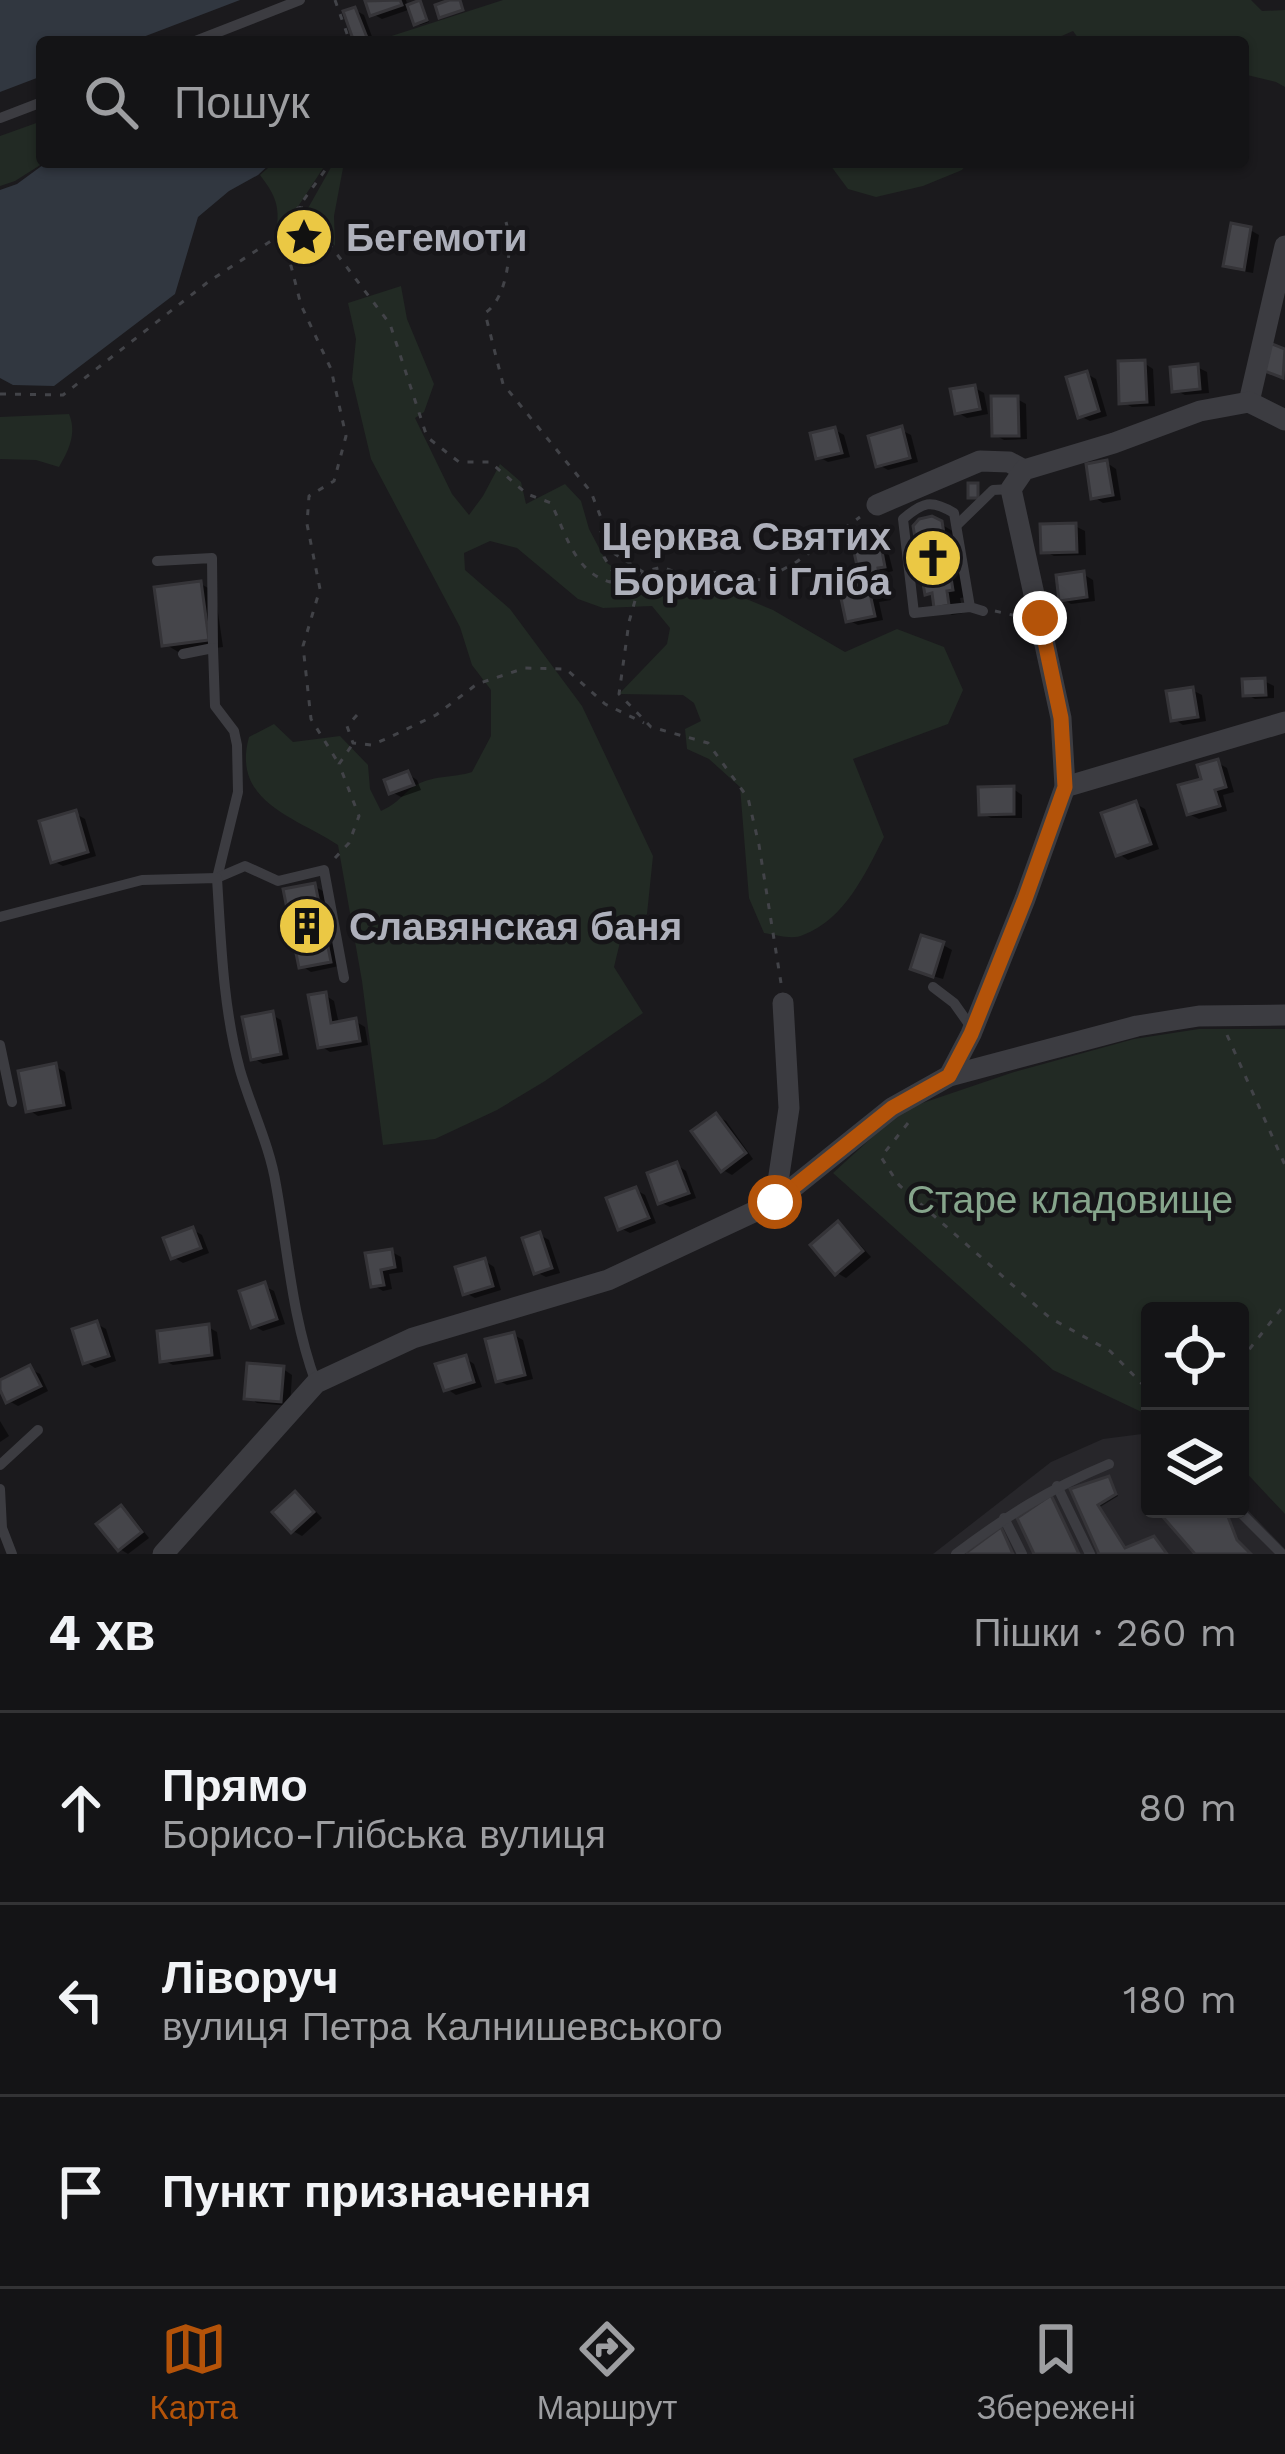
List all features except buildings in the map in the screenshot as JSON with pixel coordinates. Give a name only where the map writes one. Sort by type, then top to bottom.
[{"type":"street","points":[[1249,402],[1285,246]]},
{"type":"street","points":[[1018,480],[1200,411],[1249,402],[1285,420]]},
{"type":"street","points":[[877,505],[980,461],[1010,462],[1018,480],[1061,718],[1065,787],[973,1029],[949,1076]]},
{"type":"street","points":[[1065,787],[1285,722]]},
{"type":"street","points":[[775,1202],[789,1108],[783,1003]]},
{"type":"street","points":[[163,1554],[316,1383],[413,1338],[608,1280],[775,1202],[892,1108],[949,1076],[1120,1030],[1199,1016],[1285,1015]]},
{"type":"lane","points":[[209,36],[300,0]]},
{"type":"lane","points":[[0,118],[36,104]]},
{"type":"lane","points":[[956,525],[992,490],[1018,480]]},
{"type":"lane","points":[[938,503],[955,513],[956,525],[976,609],[914,614],[903,519],[918,506],[938,503]]},
{"type":"lane","points":[[157,561],[212,558],[215,706],[234,731],[238,792],[217,878],[224,982],[239,1066],[276,1180],[287,1271],[316,1383]]},
{"type":"lane","points":[[182,654],[213,648]]},
{"type":"lane","points":[[0,917],[142,880],[217,878],[245,866],[278,880],[324,870],[344,978]]},
{"type":"lane","points":[[934,987],[954,1003],[973,1029]]},
{"type":"lane","points":[[0,1045],[12,1102]]},
{"type":"lane","points":[[0,1465],[38,1430]]},
{"type":"lane","points":[[956,1554],[1057,1486],[1109,1464]]},
{"type":"lane","points":[[1057,1486],[1090,1554]]},
{"type":"lane","points":[[0,1489],[2,1528],[12,1554]]},
{"type":"lane","points":[[1004,1518],[1022,1554]]},
{"type":"lane","points":[[1246,1518],[1282,1554]]},
{"type":"path","points":[[335,0],[348,36]]},
{"type":"path","points":[[0,394],[63,394],[208,283],[277,237],[327,168]]},
{"type":"path","points":[[300,206],[390,324],[427,437],[458,462],[490,462],[527,494],[551,503],[573,554],[595,578],[610,582],[616,578],[604,557],[600,533],[604,529]]},
{"type":"path","points":[[300,206],[289,258],[301,304],[331,369],[346,436],[334,481],[309,496],[307,524],[320,589],[303,646],[311,719],[339,764],[359,816],[349,843],[324,870]]},
{"type":"path","points":[[506,222],[510,257],[495,307],[485,314],[503,384],[591,492],[615,554],[643,572],[662,567],[686,576],[722,572],[733,578],[764,580],[877,505]]},
{"type":"path","points":[[643,572],[629,622],[619,694],[651,727]]},
{"type":"path","points":[[353,743],[371,745],[388,738],[436,715],[477,684],[525,668],[566,669],[605,704],[651,727],[708,743],[748,799],[783,1003]]},
{"type":"path","points":[[353,743],[347,726],[357,715]]},
{"type":"path","points":[[339,764],[353,743]]},
{"type":"path","points":[[1218,1016],[1285,1165]]},
{"type":"path","points":[[918,1094],[913,1117],[881,1156],[899,1185],[1050,1318],[1110,1351],[1141,1383]]},
{"type":"path","points":[[1249,1350],[1285,1304]]},
{"type":"shaded area","points":[[0,0],[240,0],[146,36],[36,36],[36,78],[0,92]]},
{"type":"shaded area","points":[[39,168],[266,168],[198,217],[175,294],[54,386],[13,385],[0,378],[0,190]]},
{"type":"shaded area","points":[[1141,1434],[1141,1518],[1249,1518],[1249,1511],[1285,1554],[933,1554],[1051,1462],[1103,1439]]},
{"type":"green space","points":[[503,0],[1251,0],[1262,11],[1285,10],[1285,87],[1249,75],[1249,36],[1077,36],[1073,31],[1062,36],[392,36]]},
{"type":"green space","points":[[36,123],[36,168],[0,186],[0,136]]},
{"type":"green space","points":[[268,168],[323,168],[299,205],[277,226],[274,199],[260,175]]},
{"type":"green space","points":[[331,168],[343,168],[334,216],[335,246],[307,210]]},
{"type":"green space","points":[[832,168],[964,168],[923,186],[876,197],[848,189]]},
{"type":"green space","points":[[401,286],[407,319],[434,384],[424,412],[415,418],[452,494],[469,515],[500,464],[521,482],[526,504],[565,484],[581,501],[607,563],[640,585],[689,583],[727,591],[773,610],[845,652],[897,629],[944,647],[963,690],[948,724],[853,759],[884,837],[842,907],[818,928],[799,936],[764,933],[749,898],[740,787],[709,759],[687,749],[685,729],[701,721],[694,703],[683,695],[619,694],[667,644],[670,628],[652,606],[603,608],[578,599],[517,548],[490,541],[464,553],[465,570],[510,609],[582,706],[653,856],[647,914],[620,942],[614,967],[643,1013],[497,1110],[435,1139],[383,1145],[338,845],[271,805],[249,777],[246,759],[249,737],[274,724],[293,742],[340,736],[368,765],[370,789],[381,811],[420,783],[472,772],[491,736],[491,690],[472,665],[460,627],[371,459],[352,379],[356,339],[348,303]]},
{"type":"green space","points":[[69,414],[71,441],[59,467],[36,460],[0,459],[0,417]]},
{"type":"green space","name":"Старе кладовище","points":[[1199,1029],[1285,1029],[1285,1514],[1249,1476],[1249,1302],[1141,1302],[1141,1412],[1053,1370],[833,1173],[902,1110],[1134,1039]]},
{"type":"place","name":"Бегемоти","points":[[304,237]]},
{"type":"place","name":"Церква Святих Бориса і Гліба","points":[[933,558]]},
{"type":"place","name":"Славянская баня","points":[[307,926]]},
{"type":"route","points":[[775,1202],[892,1108],[949,1076],[971,1034],[1065,787],[1061,718],[1040,618]]}]
